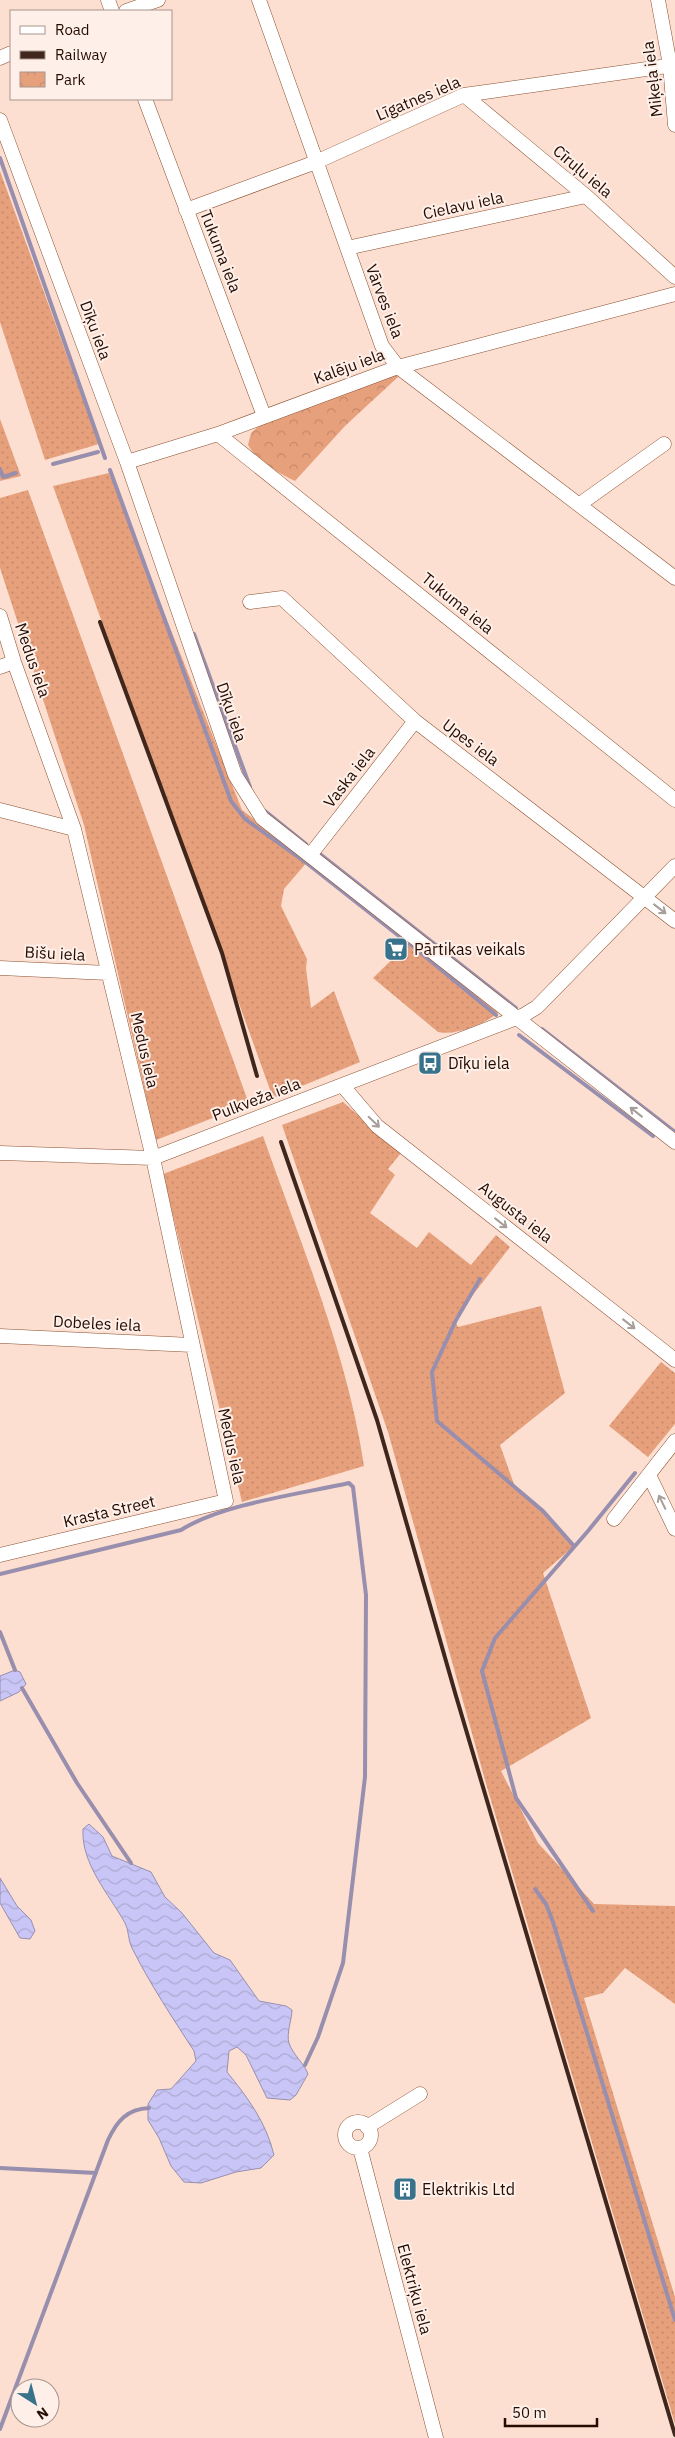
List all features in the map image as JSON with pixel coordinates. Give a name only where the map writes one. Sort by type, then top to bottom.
[{"type":"street","points":[[129,10],[158,0]]},
{"type":"street","name":"Vārves iela","points":[[260,0],[382,346],[398,367],[675,578]]},
{"type":"street","name":"Miķeļa iela","points":[[658,0],[672,65],[675,125]]},
{"type":"street","name":"Līgatnes iela","points":[[186,210],[316,162],[464,95],[672,65]]},
{"type":"street","name":"Cīruļu iela","points":[[464,95],[586,196],[675,277]]},
{"type":"street","name":"Tukuma iela","points":[[145,100],[264,416]]},
{"type":"street","name":"Dīķu iela","points":[[0,120],[126,462],[235,776],[262,818],[311,854],[515,1018],[675,1142]]},
{"type":"street","name":"Cielavu iela","points":[[347,248],[586,196]]},
{"type":"street","name":"Kalēju iela","points":[[126,462],[218,434],[398,367],[675,294]]},
{"type":"street","name":"Tukuma iela","points":[[218,434],[675,800]]},
{"type":"street","points":[[580,504],[664,444]]},
{"type":"street","name":"Upes iela","points":[[250,602],[282,598],[415,722],[675,921]]},
{"type":"street","name":"Medus iela","points":[[0,616],[14,662],[74,829],[152,1158],[226,1501]]},
{"type":"street","points":[[0,667],[14,662]]},
{"type":"street","name":"Vaska iela","points":[[311,854],[415,722]]},
{"type":"street","points":[[0,810],[74,829]]},
{"type":"street","name":"Pulkveža iela","points":[[0,1153],[152,1158],[515,1018],[537,1007],[675,866]]},
{"type":"street","name":"Bišu iela","points":[[0,968],[108,973]]},
{"type":"street","name":"Augusta iela","points":[[342,1085],[377,1126],[675,1360]]},
{"type":"street","name":"Dobeles iela","points":[[0,1336],[192,1345]]},
{"type":"street","points":[[614,1519],[675,1441]]},
{"type":"street","points":[[649,1475],[675,1530]]},
{"type":"street","name":"Krasta Street","points":[[0,1555],[226,1501]]},
{"type":"street","name":"Elektriķu iela","points":[[420,2094],[367,2127],[356,2123],[346,2131],[348,2143],[360,2148],[436,2438]]},
{"type":"street","points":[[360,2148],[370,2140],[367,2127]]},
{"type":"green space","points":[[0,171],[99,444],[45,460],[0,322]]},
{"type":"green space","points":[[393,373],[398,377],[345,426],[295,481],[263,462],[248,445],[251,433],[262,423]]},
{"type":"green space","points":[[0,419],[21,476],[0,481]]},
{"type":"green space","points":[[109,473],[242,810],[308,861],[284,889],[281,906],[307,959],[306,968],[311,1008],[334,991],[360,1062],[273,1098],[53,486]]},
{"type":"green space","points":[[28,490],[249,1104],[156,1140],[84,825],[0,568],[0,498]]},
{"type":"green space","points":[[412,940],[498,1011],[498,1013],[485,1021],[461,1031],[438,1032],[373,978]]},
{"type":"green space","points":[[343,1102],[401,1153],[388,1169],[395,1175],[370,1213],[417,1248],[429,1232],[471,1265],[496,1235],[510,1247],[454,1319],[458,1327],[541,1306],[565,1393],[500,1445],[515,1487],[536,1505],[574,1546],[543,1573],[591,1718],[501,1771],[538,1843],[594,1904],[675,1906],[675,2004],[625,1968],[603,1993],[584,1998],[675,2297],[675,2424],[485,1780],[388,1432],[282,1125]]},
{"type":"green space","points":[[263,1136],[335,1341],[357,1424],[364,1466],[242,1502],[163,1174]]},
{"type":"green space","points":[[661,1362],[675,1373],[675,1424],[648,1457],[609,1426]]},
{"type":"water","points":[[15,1670],[20,1672],[26,1684],[19,1692],[0,1701],[0,1676]]},
{"type":"water","points":[[89,1824],[103,1837],[112,1856],[151,1872],[165,1897],[182,1913],[214,1953],[230,1960],[259,2001],[286,2006],[292,2010],[288,2035],[289,2043],[308,2074],[296,2095],[290,2100],[267,2098],[246,2055],[237,2047],[229,2051],[227,2072],[255,2111],[271,2143],[274,2155],[261,2168],[236,2172],[201,2183],[184,2182],[171,2166],[159,2138],[148,2120],[148,2104],[157,2090],[171,2089],[196,2061],[194,2051],[139,1961],[131,1945],[125,1923],[91,1866],[86,1854],[83,1829]]},
{"type":"water","points":[[0,1878],[17,1906],[31,1920],[35,1931],[30,1939],[20,1938],[0,1903]]},
{"type":"waterway","points":[[0,158],[105,458]]},
{"type":"waterway","points":[[53,464],[98,452]]},
{"type":"waterway","points":[[0,469],[3,477],[16,473]]},
{"type":"waterway","points":[[110,470],[231,801],[245,819],[304,861],[399,936]]},
{"type":"waterway","points":[[194,634],[250,787]]},
{"type":"waterway","points":[[265,811],[306,844]]},
{"type":"waterway","points":[[320,854],[516,1008]]},
{"type":"waterway","points":[[410,944],[496,1015]]},
{"type":"waterway","points":[[542,1029],[675,1132]]},
{"type":"waterway","points":[[519,1035],[653,1136]]},
{"type":"waterway","points":[[480,1279],[456,1320],[432,1372],[437,1421],[543,1511],[574,1546]]},
{"type":"waterway","points":[[593,1911],[516,1798],[482,1671],[495,1638],[588,1531],[635,1473]]},
{"type":"waterway","points":[[0,1574],[181,1530],[218,1513],[262,1501],[349,1483],[353,1487],[366,1595],[365,1777],[343,1963],[318,2037],[305,2065]]},
{"type":"waterway","points":[[0,1632],[15,1670]]},
{"type":"waterway","points":[[22,1688],[77,1783],[131,1863]]},
{"type":"waterway","points":[[535,1889],[546,1904],[553,1922],[675,2320]]},
{"type":"waterway","points":[[0,2429],[108,2140],[115,2127],[124,2117],[135,2111],[149,2108]]},
{"type":"waterway","points":[[0,2168],[96,2173]]},
{"type":"railway","points":[[100,622],[222,953],[257,1076]]},
{"type":"railway","points":[[281,1142],[377,1420],[456,1696],[675,2435]]},
{"type":"place","name":"Pārtikas veikals","points":[[396,949]]},
{"type":"place","name":"Dīķu iela","points":[[430,1063]]},
{"type":"place","name":"Elektrikis Ltd","points":[[405,2189]]}]
